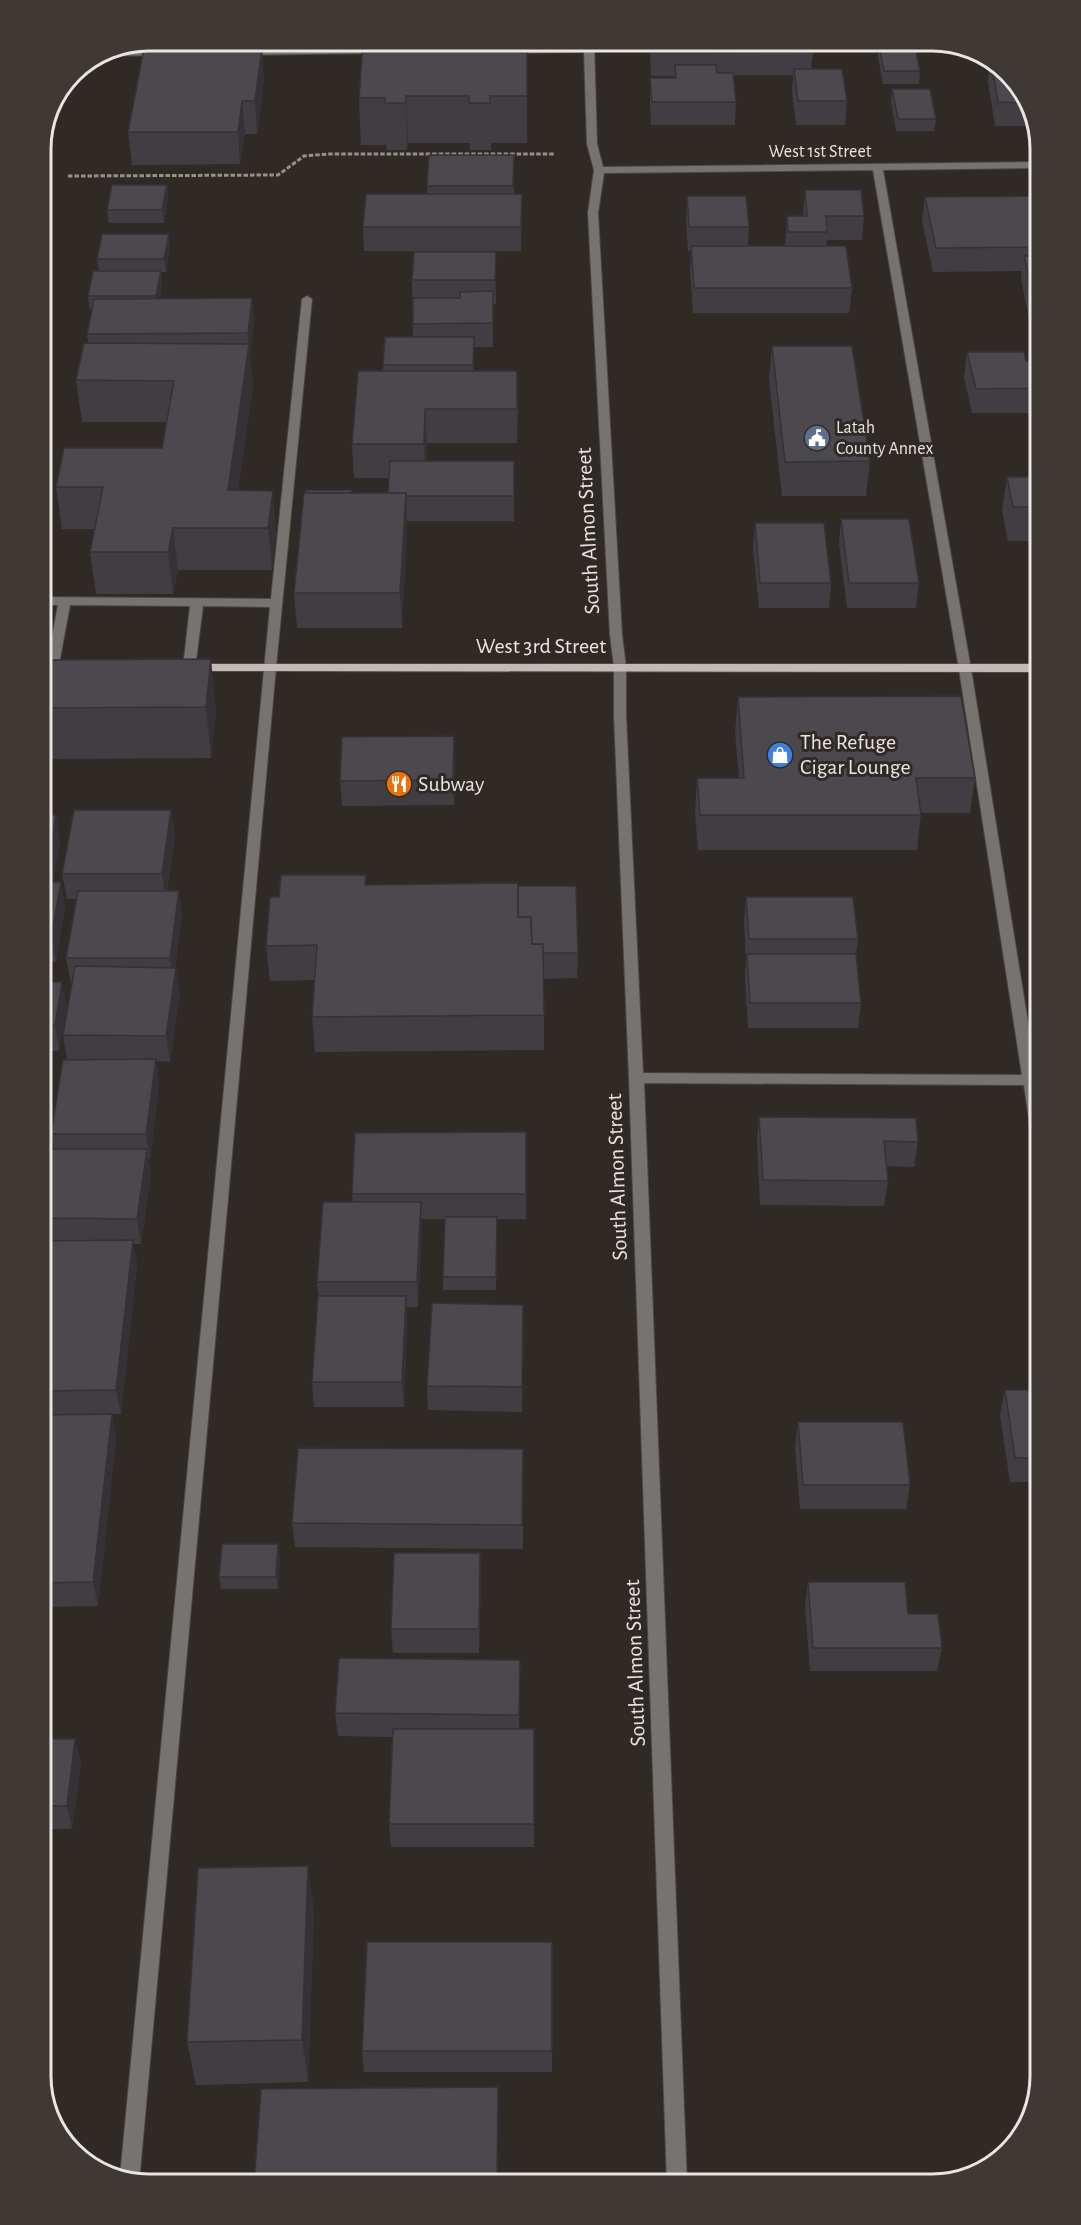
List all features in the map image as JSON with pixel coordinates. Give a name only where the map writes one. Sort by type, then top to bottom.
[{"type":"main road","name":"West 3rd Street","points":[[184,668],[1030,668]]},
{"type":"street","points":[[232,52],[388,51]]},
{"type":"street","points":[[589,51],[592,144],[599,170]]},
{"type":"street","points":[[128,54],[172,53]]},
{"type":"street","name":"West 1st Street","points":[[599,170],[1030,165]]},
{"type":"street","points":[[636,1078],[1030,1080],[965,669],[878,168]]},
{"type":"street","name":"South Almon Street","points":[[599,170],[593,213],[616,635],[620,667],[620,715],[636,1078],[677,2174]]},
{"type":"street","points":[[131,2172],[270,667],[308,298]]},
{"type":"street","points":[[51,601],[277,603]]},
{"type":"street","points":[[52,669],[65,601]]},
{"type":"street","points":[[184,668],[198,602]]},
{"type":"path","points":[[64,176],[278,175],[304,156],[328,154],[555,154]]},
{"type":"building","points":[[261,51],[255,101],[242,101],[238,132],[128,132],[143,52]]},
{"type":"building","points":[[362,51],[527,51],[527,96],[490,96],[490,103],[469,103],[469,96],[406,96],[406,103],[385,103],[385,98],[359,98]]},
{"type":"building","points":[[651,51],[813,52],[651,53]]},
{"type":"building","points":[[880,51],[916,51],[920,71],[884,71]]},
{"type":"building","points":[[675,65],[716,65],[717,73],[733,73],[736,102],[652,102],[650,78],[676,78]]},
{"type":"building","points":[[794,69],[842,69],[847,101],[798,101]]},
{"type":"building","points":[[993,73],[1010,89],[1018,103],[998,102]]},
{"type":"building","points":[[892,89],[930,89],[936,119],[898,119]]},
{"type":"building","points":[[429,155],[514,155],[513,186],[427,186]]},
{"type":"building","points":[[112,185],[167,185],[162,210],[107,210]]},
{"type":"building","points":[[805,190],[861,190],[864,216],[826,216],[827,232],[788,232],[787,216],[807,216]]},
{"type":"building","points":[[366,194],[522,194],[521,227],[363,227]]},
{"type":"building","points":[[687,196],[746,196],[749,227],[689,227]]},
{"type":"building","points":[[1030,196],[1030,247],[936,248],[925,197]]},
{"type":"building","points":[[102,234],[169,234],[164,259],[97,259]]},
{"type":"building","points":[[691,246],[846,246],[852,288],[694,288]]},
{"type":"building","points":[[414,252],[496,252],[495,280],[412,280]]},
{"type":"building","points":[[1024,256],[1030,256],[1030,282]]},
{"type":"building","points":[[93,271],[161,271],[156,296],[88,296]]},
{"type":"building","points":[[493,291],[493,323],[413,324],[413,298],[460,298],[460,292]]},
{"type":"building","points":[[252,298],[248,333],[87,334],[94,299]]},
{"type":"building","points":[[385,337],[474,337],[473,365],[383,365]]},
{"type":"building","points":[[84,343],[249,344],[228,490],[273,491],[268,528],[173,528],[168,552],[90,552],[103,487],[56,487],[64,448],[162,448],[174,381],[76,380]]},
{"type":"building","name":"Latah County Annex","points":[[772,346],[852,346],[870,461],[785,462]]},
{"type":"building","points":[[967,352],[1024,352],[1026,361],[1030,361],[1030,388],[976,389]]},
{"type":"building","points":[[358,371],[517,371],[517,409],[425,409],[424,444],[352,444]]},
{"type":"building","points":[[390,461],[514,461],[514,496],[406,496],[406,493],[388,493]]},
{"type":"building","points":[[1007,477],[1030,477],[1030,507],[1013,507]]},
{"type":"building","points":[[305,490],[352,490],[351,493],[305,493]]},
{"type":"building","points":[[304,493],[406,493],[400,593],[294,593]]},
{"type":"building","points":[[841,519],[909,519],[919,583],[849,583]]},
{"type":"building","points":[[755,523],[824,523],[831,583],[760,583]]},
{"type":"building","points":[[211,659],[206,707],[51,708],[51,660]]},
{"type":"building","points":[[961,696],[975,778],[916,778],[921,815],[700,815],[697,778],[744,778],[738,697]]},
{"type":"building","points":[[454,736],[453,780],[340,781],[342,737]]},
{"type":"building","points":[[74,810],[171,810],[162,874],[62,874]]},
{"type":"building","points":[[51,815],[56,815],[51,844]]},
{"type":"building","points":[[281,875],[366,875],[365,885],[518,883],[518,917],[531,917],[532,944],[543,944],[544,1015],[312,1017],[317,945],[266,946],[270,897],[279,897]]},
{"type":"building","points":[[51,882],[61,882],[51,937]]},
{"type":"building","points":[[518,886],[576,886],[578,953],[543,953],[543,944],[532,944],[531,917],[518,917]]},
{"type":"building","points":[[78,891],[179,891],[170,958],[66,958]]},
{"type":"building","points":[[746,897],[853,897],[858,939],[749,939]]},
{"type":"building","points":[[747,954],[856,954],[861,1003],[750,1003]]},
{"type":"building","points":[[75,966],[176,968],[166,1036],[63,1035]]},
{"type":"building","points":[[51,982],[62,982],[55,1025],[51,1025]]},
{"type":"building","points":[[156,1059],[146,1134],[51,1134],[63,1060]]},
{"type":"building","points":[[759,1117],[916,1118],[918,1142],[884,1141],[888,1181],[763,1180]]},
{"type":"building","points":[[526,1132],[526,1194],[352,1194],[355,1133]]},
{"type":"building","points":[[51,1149],[147,1149],[137,1219],[51,1218]]},
{"type":"building","points":[[323,1202],[421,1202],[417,1282],[317,1282]]},
{"type":"building","points":[[445,1217],[497,1217],[496,1277],[443,1277]]},
{"type":"building","points":[[133,1240],[116,1390],[51,1391],[51,1241]]},
{"type":"building","points":[[318,1296],[406,1296],[402,1382],[312,1382]]},
{"type":"building","points":[[432,1303],[523,1305],[522,1387],[427,1386]]},
{"type":"building","points":[[1005,1390],[1030,1390],[1030,1458],[1015,1458]]},
{"type":"building","points":[[112,1414],[93,1582],[51,1583],[51,1415]]},
{"type":"building","points":[[798,1422],[903,1422],[910,1485],[803,1485]]},
{"type":"building","points":[[298,1448],[523,1449],[522,1525],[292,1523]]},
{"type":"building","points":[[222,1544],[278,1544],[276,1577],[219,1577]]},
{"type":"building","points":[[394,1553],[480,1553],[479,1629],[391,1629]]},
{"type":"building","points":[[808,1582],[905,1582],[908,1614],[938,1614],[942,1648],[813,1648]]},
{"type":"building","points":[[339,1658],[520,1660],[519,1715],[335,1713]]},
{"type":"building","points":[[393,1729],[534,1729],[534,1824],[389,1824]]},
{"type":"building","points":[[51,1739],[75,1739],[67,1806],[51,1806]]},
{"type":"building","points":[[308,1866],[302,2040],[187,2042],[198,1868]]},
{"type":"building","points":[[367,1942],[552,1942],[552,2051],[362,2051]]},
{"type":"building","points":[[498,2087],[497,2174],[255,2174],[261,2089]]},
{"type":"place","name":"Latah County Annex","points":[[817,438]]},
{"type":"place","name":"The Refuge Cigar Lounge","points":[[780,755]]},
{"type":"place","name":"Subway","points":[[399,784]]}]
